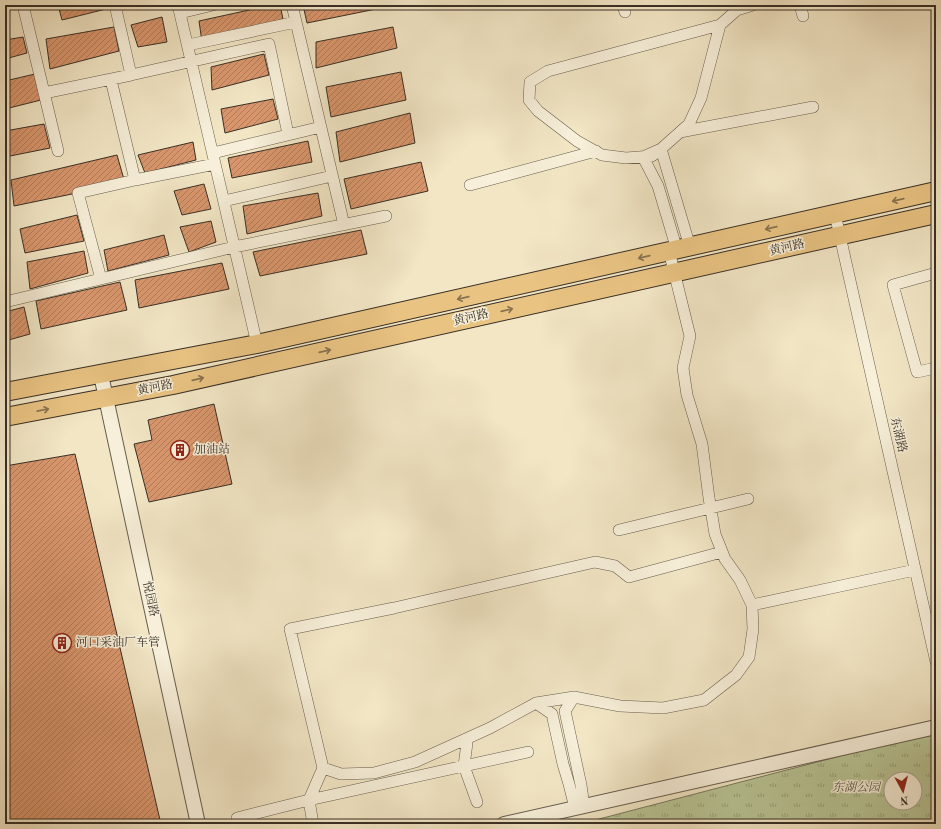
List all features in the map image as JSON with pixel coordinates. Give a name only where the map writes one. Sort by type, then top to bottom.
[{"type":"main road","name":"黄河路","points":[[5,392],[101,375],[257,344],[684,254],[835,214],[936,191]]},
{"type":"main road","name":"黄河路","points":[[684,254],[840,236],[936,214]]},
{"type":"main road","name":"黄河路","points":[[5,417],[173,385],[674,273],[684,254]]},
{"type":"street","points":[[24,5],[58,151]]},
{"type":"street","points":[[115,5],[131,75]]},
{"type":"street","points":[[212,5],[179,9],[257,344]]},
{"type":"street","points":[[292,5],[344,225]]},
{"type":"street","points":[[720,25],[701,98],[689,124],[652,156],[626,158],[602,155],[577,141],[538,111],[529,100],[530,82],[548,71],[720,25],[738,10],[753,5]]},
{"type":"street","points":[[800,5],[803,16]]},
{"type":"street","points":[[188,45],[296,22]]},
{"type":"street","points":[[265,29],[288,134]]},
{"type":"street","points":[[44,93],[111,80],[191,60],[269,44]]},
{"type":"street","points":[[111,80],[135,180]]},
{"type":"street","points":[[680,132],[813,107]]},
{"type":"street","points":[[213,153],[321,127]]},
{"type":"street","points":[[661,149],[684,254]]},
{"type":"street","points":[[470,185],[596,151]]},
{"type":"street","points":[[643,157],[658,186],[684,254]]},
{"type":"street","points":[[101,279],[78,193],[215,164]]},
{"type":"street","points":[[224,201],[332,176]]},
{"type":"street","name":"东湖路","points":[[835,214],[915,570],[933,632],[936,662]]},
{"type":"street","points":[[5,302],[234,247],[386,216]]},
{"type":"street","points":[[323,768],[341,774],[374,773],[415,762],[490,728],[536,703],[574,698],[620,706],[663,708],[704,700],[736,675],[749,657],[753,629],[752,606],[740,580],[725,560],[716,534],[710,508],[702,444],[687,395],[683,368],[690,336],[674,273]]},
{"type":"street","points":[[936,273],[893,285],[917,372],[936,368]]},
{"type":"street","name":"悦园路","points":[[101,375],[198,824]]},
{"type":"street","points":[[619,530],[748,499]]},
{"type":"street","points":[[312,824],[309,800],[323,768],[290,629],[394,608],[595,562],[615,566],[629,577],[722,552]]},
{"type":"street","points":[[752,606],[915,570]]},
{"type":"street","points":[[574,698],[564,710],[581,785],[579,807]]},
{"type":"street","points":[[536,703],[552,714],[563,764],[569,784],[579,807]]},
{"type":"street","points":[[504,824],[936,727]]},
{"type":"street","points":[[467,743],[464,766],[476,802]]},
{"type":"street","points":[[237,818],[309,800],[528,752]]},
{"type":"green space","name":"东湖公园","points":[[936,731],[936,824],[580,824]]},
{"type":"building","points":[[5,5],[16,5],[17,7],[5,11]]},
{"type":"building","points":[[58,5],[110,5],[110,8],[62,20]]},
{"type":"building","points":[[272,5],[280,5],[283,19],[202,42],[199,21]]},
{"type":"building","points":[[303,5],[391,5],[391,6],[307,23]]},
{"type":"building","points":[[162,17],[167,42],[138,47],[131,25]]},
{"type":"building","points":[[114,27],[119,51],[50,69],[46,39]]},
{"type":"building","points":[[393,27],[397,48],[316,68],[316,42]]},
{"type":"building","points":[[23,37],[27,53],[5,59],[5,40]]},
{"type":"building","points":[[264,54],[269,75],[212,90],[211,67]]},
{"type":"building","points":[[401,72],[406,100],[331,117],[326,87]]},
{"type":"building","points":[[35,74],[41,100],[5,109],[5,81]]},
{"type":"building","points":[[273,99],[278,119],[225,133],[221,109]]},
{"type":"building","points":[[410,113],[415,143],[340,162],[336,132]]},
{"type":"building","points":[[44,124],[50,148],[5,157],[5,131]]},
{"type":"building","points":[[308,141],[312,162],[232,178],[228,158]]},
{"type":"building","points":[[193,142],[196,160],[145,173],[138,155]]},
{"type":"building","points":[[117,155],[125,183],[14,206],[11,180]]},
{"type":"building","points":[[421,162],[428,191],[351,209],[344,179]]},
{"type":"building","points":[[204,184],[211,209],[182,215],[174,191]]},
{"type":"building","points":[[318,193],[322,216],[247,234],[243,206]]},
{"type":"building","points":[[77,215],[84,241],[25,253],[20,229]]},
{"type":"building","points":[[211,221],[216,242],[189,252],[180,227]]},
{"type":"building","points":[[361,230],[367,254],[260,276],[253,252]]},
{"type":"building","points":[[164,235],[169,255],[108,271],[104,250]]},
{"type":"building","points":[[84,251],[88,273],[30,289],[27,262]]},
{"type":"building","points":[[222,263],[229,289],[139,308],[135,280]]},
{"type":"building","points":[[120,282],[127,310],[41,329],[36,301]]},
{"type":"building","points":[[24,307],[30,334],[5,341],[5,312]]},
{"type":"building","name":"加油站","points":[[214,404],[232,484],[149,502],[134,444],[152,440],[148,420]]},
{"type":"building","name":"河口采油厂车管","points":[[75,454],[160,820],[156,824],[5,824],[5,466]]},
{"type":"place","name":"加油站","points":[[180,450]]},
{"type":"place","name":"河口采油厂车管","points":[[62,643]]}]
